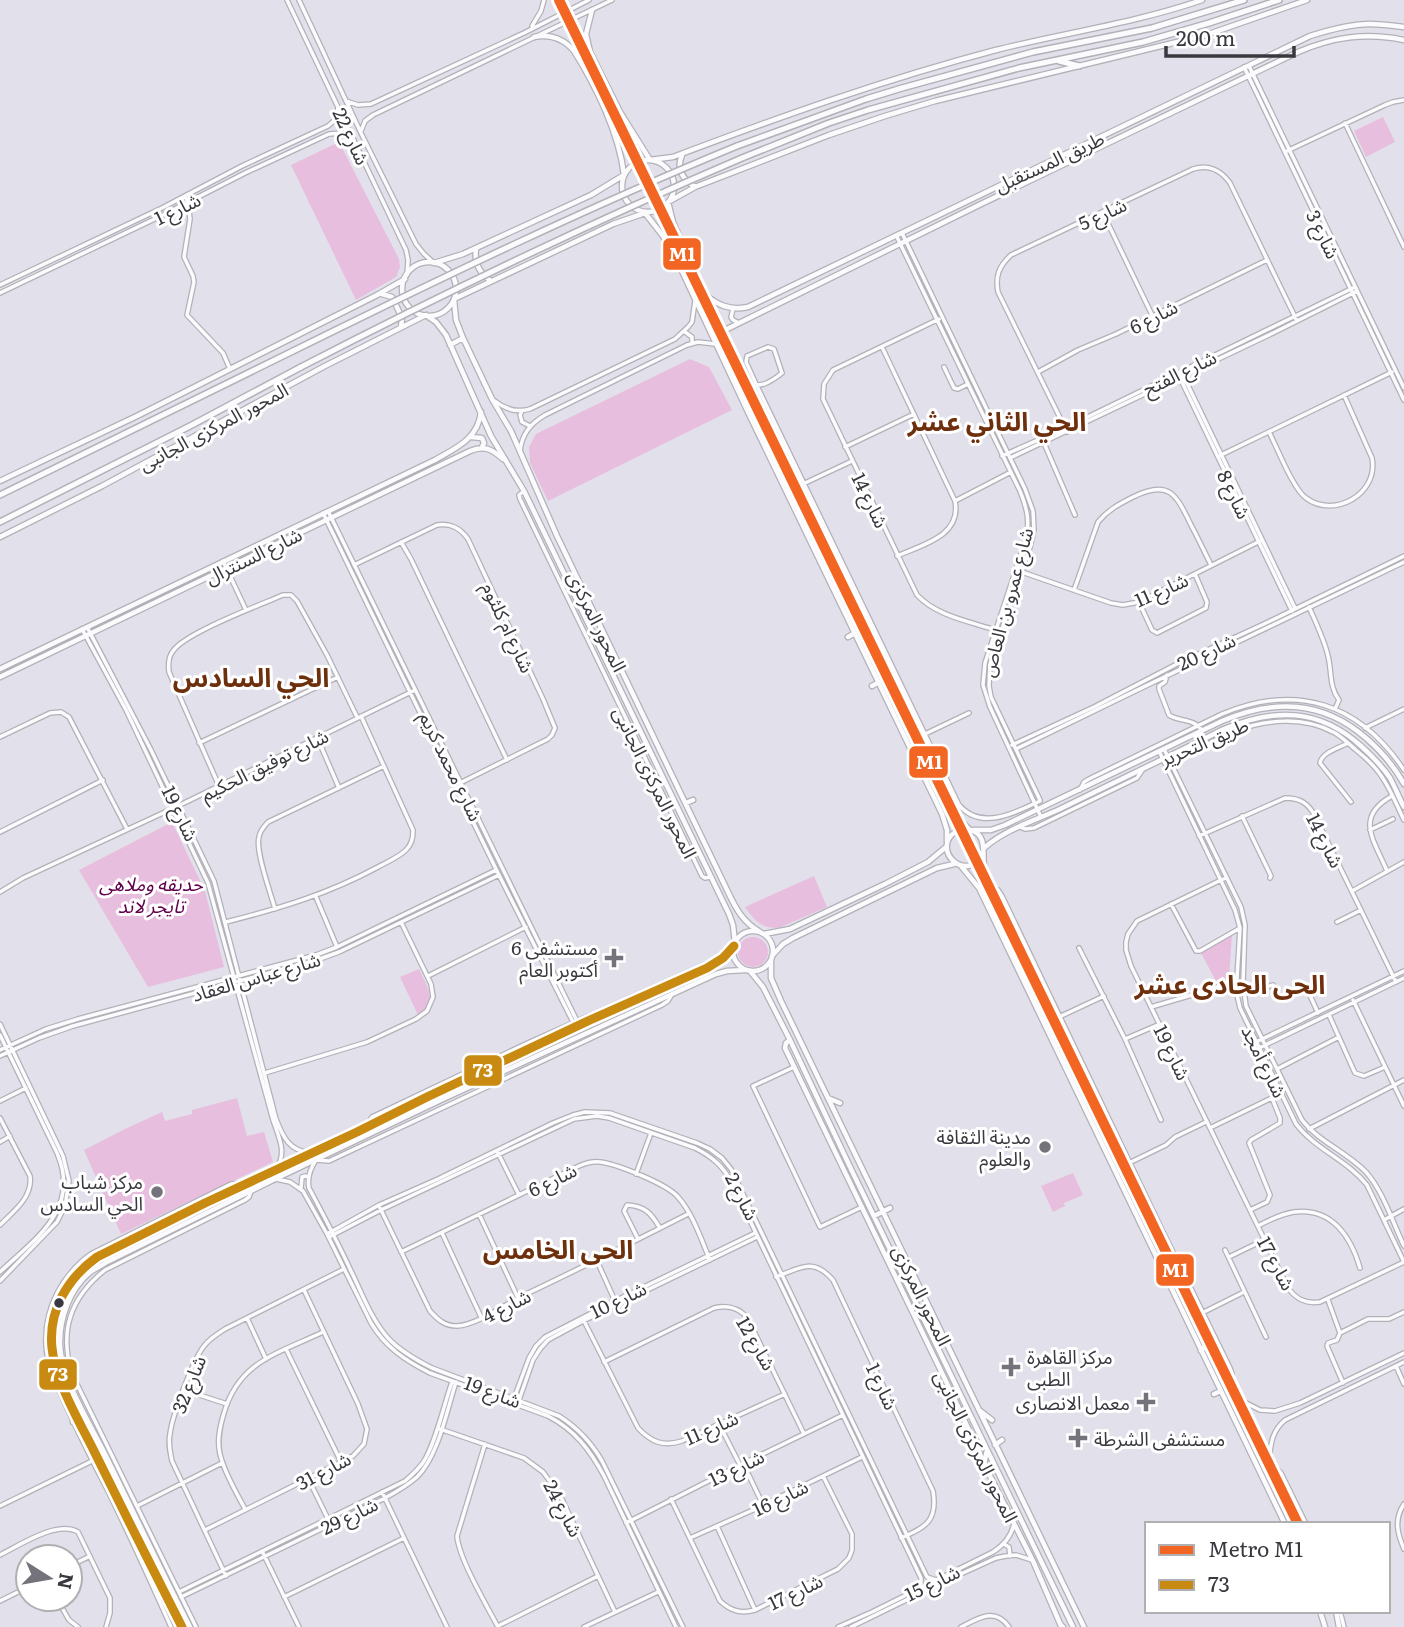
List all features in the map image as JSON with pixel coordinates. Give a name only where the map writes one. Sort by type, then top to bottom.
[{"type":"highway","points":[[0,495],[396,300],[599,206],[737,146],[902,88],[1033,52],[1152,28],[1244,0]]},
{"type":"highway","points":[[0,522],[390,321],[665,191],[742,158],[868,110],[1019,68],[1143,43],[1279,0]]},
{"type":"highway","points":[[1056,60],[1079,66]]},
{"type":"main road","points":[[0,481],[137,416],[379,294],[421,264],[434,263],[477,248],[591,195],[624,174],[635,163],[667,159],[909,74],[997,50],[1128,21],[1202,0]]},
{"type":"main road","points":[[406,277],[403,288],[406,302],[416,312],[426,315],[441,313],[454,300],[613,224],[658,210],[695,187],[829,135],[935,101],[1206,35],[1307,0]]},
{"type":"main road","points":[[592,10],[586,39],[590,52],[630,130],[650,160],[660,163],[671,174],[674,184],[668,202],[702,293],[951,803],[960,820],[981,837],[990,888],[1299,1522]]},
{"type":"main road","name":"طريق المستقبل","points":[[733,309],[748,307],[1294,43],[1347,27],[1369,24],[1404,27]]},
{"type":"main road","name":"طريق المستقبل","points":[[722,332],[1298,52],[1326,41],[1362,36],[1404,40]]},
{"type":"main road","points":[[534,37],[553,37],[569,45],[596,93],[615,135],[624,174],[621,186],[624,199],[633,208],[645,213],[663,236],[682,271],[942,814],[950,858],[979,888],[1283,1522]]},
{"type":"main road","points":[[596,93],[601,88],[608,90]]},
{"type":"main road","points":[[682,154],[680,173],[695,187]]},
{"type":"main road","points":[[663,236],[677,231]]},
{"type":"main road","points":[[477,248],[477,267],[491,281]]},
{"type":"main road","points":[[434,263],[452,274],[456,286],[454,300]]},
{"type":"main road","points":[[702,293],[733,309]]},
{"type":"main road","points":[[379,294],[392,298],[402,318],[400,328]]},
{"type":"main road","name":"المحور المركزى","points":[[454,300],[456,320],[463,338],[492,399],[508,424],[557,536],[737,911],[749,925],[762,933]]},
{"type":"main road","name":"المحور المركزى","points":[[426,315],[439,326],[450,345],[491,436],[524,491],[732,919],[734,944]]},
{"type":"main road","name":"المحور المركزى الجانبى","points":[[0,537],[426,315]]},
{"type":"main road","points":[[450,345],[463,338]]},
{"type":"main road","points":[[481,411],[478,425],[471,437],[482,438],[482,447],[495,451],[506,461]]},
{"type":"main road","name":"شارع السنترال","points":[[0,677],[223,561],[435,460],[471,437]]},
{"type":"main road","name":"شارع السنترال","points":[[0,669],[226,568],[482,447]]},
{"type":"main road","points":[[800,494],[806,491]]},
{"type":"main road","points":[[793,524],[800,519]]},
{"type":"main road","points":[[830,600],[837,596]]},
{"type":"main road","points":[[848,637],[855,633]]},
{"type":"main road","points":[[875,649],[881,646]]},
{"type":"main road","points":[[612,674],[618,674],[621,670]]},
{"type":"main road","points":[[872,686],[879,682]]},
{"type":"main road","points":[[621,692],[624,687],[630,688]]},
{"type":"main road","name":"طريق التحرير","points":[[971,830],[998,828],[1080,791],[1200,728],[1264,708],[1291,706],[1321,711],[1345,722],[1388,759],[1404,784]]},
{"type":"main road","name":"طريق التحرير","points":[[984,850],[1000,835],[1018,826],[1235,725],[1264,717],[1290,715],[1318,720],[1341,729],[1376,760],[1391,780],[1404,807]]},
{"type":"main road","points":[[686,803],[693,800]]},
{"type":"main road","points":[[951,803],[957,800]]},
{"type":"main road","points":[[182,1627],[140,1545],[55,1364],[52,1328],[56,1310],[72,1279],[85,1266],[114,1249],[212,1200],[590,1020],[707,968],[729,953],[745,933],[790,929],[885,884],[928,862],[947,844],[954,832],[971,830]]},
{"type":"main road","points":[[190,1627],[90,1424],[63,1362],[61,1330],[67,1306],[90,1272],[274,1179],[672,994],[719,973],[762,969],[783,944],[793,938],[937,868],[949,864],[973,865],[984,850]]},
{"type":"main road","points":[[885,884],[888,892]]},
{"type":"main road","points":[[762,933],[771,942],[772,958]]},
{"type":"main road","points":[[734,944],[734,959],[748,971]]},
{"type":"main road","name":"المحور المركزى","points":[[772,958],[772,982],[1084,1627]]},
{"type":"main road","points":[[716,963],[721,968],[719,973]]},
{"type":"main road","name":"المحور المركزى","points":[[748,971],[760,984],[790,1040],[1073,1627]]},
{"type":"main road","points":[[590,1020],[596,1012]]},
{"type":"main road","points":[[784,1028],[787,1024],[792,1024]]},
{"type":"main road","name":"المحور المركزى الجانبى","points":[[790,1040],[785,1046],[794,1067],[984,1464],[1034,1561],[1062,1626]]},
{"type":"main road","points":[[491,1067],[497,1058]]},
{"type":"main road","points":[[1085,1084],[1091,1081]]},
{"type":"main road","points":[[443,1089],[445,1098]]},
{"type":"main road","points":[[427,1097],[431,1099],[431,1105]]},
{"type":"main road","points":[[828,1098],[839,1103]]},
{"type":"main road","points":[[841,1165],[849,1166]]},
{"type":"main road","points":[[212,1200],[218,1208]]},
{"type":"main road","points":[[198,1207],[203,1210],[202,1216]]},
{"type":"main road","points":[[874,1216],[890,1208]]},
{"type":"main road","points":[[107,1247],[114,1249]]},
{"type":"main road","points":[[107,1262],[115,1265]]},
{"type":"main road","points":[[913,1296],[920,1295],[919,1285]]},
{"type":"main road","points":[[925,1322],[925,1312],[931,1311]]},
{"type":"main road","points":[[936,1321],[943,1318]]},
{"type":"main road","points":[[46,1330],[52,1341]]},
{"type":"main road","points":[[1201,1351],[1207,1345],[1213,1344]]},
{"type":"main road","points":[[1214,1394],[1221,1391]]},
{"type":"main road","points":[[73,1422],[74,1408]]},
{"type":"main road","points":[[979,1409],[992,1420]]},
{"type":"main road","points":[[90,1424],[98,1427]]},
{"type":"main road","points":[[995,1445],[1002,1440]]},
{"type":"main road","points":[[984,1464],[987,1449]]},
{"type":"main road","points":[[126,1498],[127,1488]]},
{"type":"main road","points":[[115,1506],[124,1511]]},
{"type":"main road","points":[[133,1530],[140,1528]]},
{"type":"main road","points":[[140,1545],[142,1541],[147,1542]]},
{"type":"main road","points":[[157,1562],[165,1565]]},
{"type":"street","name":"شارع 22","points":[[287,0],[406,250],[409,264],[406,277]]},
{"type":"street","name":"شارع 22","points":[[299,0],[416,244],[434,263]]},
{"type":"street","points":[[529,30],[539,16],[544,0]]},
{"type":"street","points":[[346,101],[358,105],[371,104],[589,0]]},
{"type":"street","points":[[361,133],[365,121],[373,115],[612,0]]},
{"type":"street","name":"شارع 3","points":[[1246,66],[1404,400]]},
{"type":"street","points":[[439,72],[443,82]]},
{"type":"street","points":[[1287,151],[1392,102],[1404,100]]},
{"type":"street","name":"شارع 1","points":[[0,285],[328,126],[336,118],[338,107]]},
{"type":"street","points":[[1345,123],[1404,247]]},
{"type":"street","name":"شارع 1","points":[[0,293],[329,134],[342,134],[354,140]]},
{"type":"street","name":"شارع 5","points":[[1066,430],[998,292],[998,271],[1011,255],[1193,169],[1214,168],[1230,183],[1296,318]]},
{"type":"street","points":[[185,196],[188,203],[189,230],[183,254],[194,282],[187,315],[223,354],[230,369]]},
{"type":"street","points":[[1103,213],[1152,315]]},
{"type":"street","name":"شارع عمرو بن العاص","points":[[899,234],[1006,457],[1025,503],[1029,520],[1019,571]]},
{"type":"street","points":[[406,250],[416,244]]},
{"type":"street","name":"شارع 6","points":[[1038,372],[1268,260]]},
{"type":"street","name":"شارع الفتح","points":[[1006,457],[1354,290]]},
{"type":"street","points":[[492,399],[504,407],[522,411],[547,402],[670,342],[692,322],[695,299]]},
{"type":"street","points":[[733,309],[731,317],[741,323]]},
{"type":"street","points":[[897,555],[944,534],[953,523],[957,508],[882,347],[940,319]]},
{"type":"street","name":"شارع عمرو بن العاص","points":[[940,319],[968,384],[1030,501],[1034,520],[1032,540],[983,673],[983,685],[986,698],[1044,816]]},
{"type":"street","points":[[684,331],[692,337],[692,343]]},
{"type":"street","points":[[520,454],[522,441],[530,426],[545,415],[692,343],[717,345]]},
{"type":"street","points":[[748,386],[756,384],[764,384],[780,375],[782,370],[771,347],[747,356],[746,362],[756,384],[803,484],[806,491],[881,646],[962,808],[971,815],[991,819],[1038,802]]},
{"type":"street","name":"شارع 14","points":[[882,347],[833,370],[824,384],[823,399],[917,595],[932,608],[998,631]]},
{"type":"street","points":[[944,367],[954,388],[968,384]]},
{"type":"street","points":[[1219,456],[1393,372]]},
{"type":"street","name":"شارع 3","points":[[1393,372],[1404,388]]},
{"type":"street","name":"شارع 8","points":[[1181,374],[1295,611]]},
{"type":"street","points":[[1269,432],[1303,496],[1320,505],[1341,504],[1367,488],[1374,467],[1344,395]]},
{"type":"street","points":[[522,411],[522,422],[530,426]]},
{"type":"street","points":[[845,447],[914,414]]},
{"type":"street","points":[[1043,440],[1075,515]]},
{"type":"street","points":[[803,484],[852,460]]},
{"type":"street","points":[[955,501],[1010,472]]},
{"type":"street","points":[[1074,590],[1098,522],[1114,507],[1147,490],[1164,490],[1177,499],[1211,566]]},
{"type":"street","name":"المحور المركزى الجانبى","points":[[524,491],[520,493],[520,499],[702,876],[710,877]]},
{"type":"street","name":"شارع محمد كريم","points":[[326,512],[575,1021]]},
{"type":"street","name":"شارع محمد كريم","points":[[329,519],[354,565],[413,691]]},
{"type":"street","name":"شارع ام كلثوم","points":[[354,565],[437,525],[444,524],[459,529],[468,540],[555,726],[548,739],[458,784]]},
{"type":"street","name":"شارع 11","points":[[1019,571],[1117,604],[1129,604],[1139,602],[1260,541]]},
{"type":"street","points":[[401,542],[508,760]]},
{"type":"street","name":"شارع 20","points":[[1012,748],[1096,712],[1404,556]]},
{"type":"street","points":[[223,561],[246,611]]},
{"type":"street","name":"شارع 20","points":[[1012,748],[1177,664],[1309,607],[1404,562]]},
{"type":"street","points":[[1139,602],[1152,630],[1157,633],[1193,615],[1208,605],[1195,574]]},
{"type":"street","points":[[219,786],[173,685],[169,672],[170,656],[183,641],[287,594],[295,598],[384,766],[413,830],[411,844],[401,855],[316,896],[226,922]]},
{"type":"street","points":[[1309,607],[1327,652],[1332,685],[1339,700],[1335,709]]},
{"type":"street","name":"شارع 19","points":[[86,631],[214,881],[237,976]]},
{"type":"street","points":[[1167,675],[1166,682],[1159,689],[1170,715],[1172,718],[1190,721],[1200,728]]},
{"type":"street","points":[[199,743],[338,677]]},
{"type":"street","name":"شارع توفيق الحكيم","points":[[0,892],[23,878],[413,691]]},
{"type":"street","points":[[1080,791],[1081,786],[1089,779],[1233,710],[1267,701],[1303,700],[1335,709],[1365,728],[1404,770]]},
{"type":"street","points":[[1365,728],[1404,709]]},
{"type":"street","points":[[0,737],[50,713],[66,714],[72,720],[127,829]]},
{"type":"street","points":[[925,734],[969,713]]},
{"type":"street","points":[[1185,748],[1196,748],[1242,728],[1265,723],[1299,722],[1317,726],[1334,733],[1367,759],[1379,772],[1404,820]]},
{"type":"street","points":[[317,737],[339,788]]},
{"type":"street","points":[[1348,743],[1324,755],[1320,763],[1351,802]]},
{"type":"street","name":"شارع أمجد","points":[[1161,750],[1241,907],[1245,925],[1244,994],[1246,1006],[1262,1040],[1302,1120],[1309,1129],[1365,1171],[1373,1181],[1404,1246]]},
{"type":"street","name":"شارع أمجد","points":[[1165,757],[1235,910],[1240,928],[1237,995],[1256,1042],[1296,1124],[1303,1134],[1359,1174],[1367,1185],[1404,1262]]},
{"type":"street","points":[[275,909],[258,845],[260,832],[268,822],[384,766]]},
{"type":"street","points":[[1018,826],[1025,829],[1034,828],[1137,778],[1144,767]]},
{"type":"street","points":[[0,832],[103,780]]},
{"type":"street","points":[[1387,871],[1370,830],[1370,823],[1375,808],[1392,796]]},
{"type":"street","name":"شارع 14","points":[[1199,836],[1285,798],[1304,802],[1311,808],[1396,982]]},
{"type":"street","name":"شارع 19","points":[[175,807],[208,883],[265,1073],[275,1120],[288,1151]]},
{"type":"street","points":[[1242,816],[1270,878]]},
{"type":"street","points":[[1370,830],[1394,819]]},
{"type":"street","points":[[1352,891],[1404,862]]},
{"type":"street","name":"شارع عباس العقاد","points":[[0,1056],[73,1026],[317,960],[338,952],[498,868]]},
{"type":"street","name":"شارع عباس العقاد","points":[[428,906],[501,874]]},
{"type":"street","name":"شارع 19","points":[[1206,1121],[1128,958],[1126,942],[1137,921],[1226,878]]},
{"type":"street","points":[[990,888],[998,890],[1003,896],[1230,1368],[1230,1380]]},
{"type":"street","points":[[316,896],[337,947]]},
{"type":"street","points":[[1171,904],[1196,951],[1240,928]]},
{"type":"street","points":[[1337,922],[1362,911]]},
{"type":"street","points":[[265,1073],[367,1042],[419,1018],[427,1011],[433,999],[432,989],[400,920]]},
{"type":"street","name":"شارع عباس العقاد","points":[[0,1049],[46,1029],[78,1019],[294,961],[337,947],[400,920]]},
{"type":"street","points":[[428,976],[528,927]]},
{"type":"street","points":[[1079,948],[1125,1039],[1161,1120]]},
{"type":"street","points":[[369,1126],[372,1117],[575,1021],[708,963],[716,963]]},
{"type":"street","points":[[1256,1042],[1404,971]]},
{"type":"street","points":[[1151,1007],[1212,989],[1237,978]]},
{"type":"street","points":[[1259,1048],[1404,978]]},
{"type":"street","name":"شارع 19","points":[[239,982],[282,1147],[288,1151]]},
{"type":"street","points":[[1244,994],[1273,985]]},
{"type":"street","points":[[1308,992],[1318,1013]]},
{"type":"street","points":[[301,1189],[302,1177],[309,1177],[316,1160],[329,1161],[663,1005],[672,994]]},
{"type":"street","points":[[1059,1017],[1104,996]]},
{"type":"street","points":[[1352,997],[1404,1106]]},
{"type":"street","points":[[1329,1015],[1355,1073],[1364,1076],[1385,1067]]},
{"type":"street","points":[[0,1024],[61,1165],[64,1188],[59,1213],[0,1272]]},
{"type":"street","points":[[1125,1039],[1160,1024]]},
{"type":"street","points":[[0,1035],[8,1046]]},
{"type":"street","points":[[1277,1069],[1339,1037]]},
{"type":"street","points":[[0,1281],[46,1236],[69,1189],[66,1164],[10,1051]]},
{"type":"street","points":[[794,1067],[753,1086],[820,1227],[862,1207]]},
{"type":"street","points":[[1309,1129],[1404,1080]]},
{"type":"street","points":[[0,1101],[26,1088]]},
{"type":"street","points":[[1210,1128],[1287,1090]]},
{"type":"street","points":[[1250,1210],[1267,1202],[1270,1195],[1249,1143],[1280,1123],[1272,1098]]},
{"type":"street","name":"شارع 2","points":[[331,1234],[380,1208],[585,1112],[610,1113],[708,1154],[727,1173],[759,1234],[921,1578],[921,1588]]},
{"type":"street","points":[[0,1118],[30,1176],[31,1186],[26,1198],[0,1225]]},
{"type":"street","points":[[1131,1162],[1206,1121]]},
{"type":"street","name":"شارع 17","points":[[1206,1121],[1291,1293],[1312,1304],[1328,1300]]},
{"type":"street","points":[[636,1174],[652,1130]]},
{"type":"street","name":"شارع 2","points":[[665,1135],[710,1149],[722,1158],[732,1169],[759,1234]]},
{"type":"street","points":[[0,1142],[10,1136]]},
{"type":"street","points":[[708,1154],[710,1149]]},
{"type":"street","points":[[274,1171],[288,1151],[313,1153]]},
{"type":"street","points":[[499,1153],[519,1195]]},
{"type":"street","name":"شارع 6","points":[[401,1252],[586,1163],[603,1162],[668,1188],[678,1196],[709,1258]]},
{"type":"street","name":"شارع 19","points":[[309,1177],[309,1188],[347,1268],[382,1331],[390,1340],[416,1360],[454,1380],[559,1416],[584,1435],[603,1461],[683,1627]]},
{"type":"street","points":[[274,1179],[290,1182],[301,1189]]},
{"type":"street","points":[[171,1627],[51,1371],[47,1357],[46,1330],[52,1304],[59,1289],[85,1258],[231,1184],[248,1183]]},
{"type":"street","name":"شارع 19","points":[[301,1189],[331,1234]]},
{"type":"street","points":[[195,1627],[72,1374],[66,1345],[67,1331],[76,1302],[94,1279],[115,1265],[245,1200],[251,1191]]},
{"type":"street","points":[[639,1240],[624,1211],[627,1205],[645,1209],[652,1214],[660,1228]]},
{"type":"street","name":"شارع 4","points":[[380,1208],[430,1311],[438,1320],[459,1326],[597,1261],[688,1214]]},
{"type":"street","points":[[1384,1220],[1404,1209]]},
{"type":"street","points":[[1258,1226],[1276,1217],[1296,1212],[1315,1213],[1332,1221],[1346,1234],[1360,1268]]},
{"type":"street","points":[[479,1214],[518,1298]]},
{"type":"street","points":[[442,1233],[481,1317]]},
{"type":"street","name":"شارع 10","points":[[516,1402],[533,1360],[548,1340],[582,1319],[759,1234]]},
{"type":"street","points":[[1229,1257],[1264,1240]]},
{"type":"street","points":[[1225,1250],[1266,1337]]},
{"type":"street","points":[[597,1261],[616,1303]]},
{"type":"street","points":[[1340,1333],[1328,1300],[1404,1262]]},
{"type":"street","name":"شارع 1","points":[[779,1276],[802,1267],[814,1266],[825,1271],[833,1280],[933,1491],[936,1504],[933,1516],[925,1527],[901,1538]]},
{"type":"street","name":"شارع 32","points":[[226,1576],[172,1461],[169,1437],[171,1424],[197,1357],[214,1336],[225,1329],[347,1268]]},
{"type":"street","name":"شارع 2","points":[[779,1276],[927,1577],[936,1580]]},
{"type":"street","name":"شارع 31","points":[[205,1531],[353,1456],[364,1444],[367,1429],[358,1405],[304,1290]]},
{"type":"street","points":[[1202,1313],[1245,1292]]},
{"type":"street","name":"شارع 12","points":[[604,1362],[713,1308],[732,1307],[747,1317],[804,1434]]},
{"type":"street","points":[[1343,1383],[1328,1343],[1337,1340],[1340,1333],[1368,1319],[1389,1319],[1404,1312]]},
{"type":"street","points":[[247,1318],[266,1359]]},
{"type":"street","name":"شارع 11","points":[[582,1319],[638,1428],[653,1441],[672,1444],[785,1394]]},
{"type":"street","points":[[245,1509],[222,1463],[220,1427],[227,1404],[238,1382],[255,1365],[323,1332]]},
{"type":"street","points":[[286,1349],[341,1462]]},
{"type":"street","points":[[1240,1400],[1260,1410],[1275,1411],[1300,1403],[1404,1353]]},
{"type":"street","points":[[1269,1461],[1272,1437],[1284,1420],[1404,1362]]},
{"type":"street","points":[[1396,1366],[1404,1384]]},
{"type":"street","name":"شارع 29","points":[[180,1595],[262,1551],[385,1498],[408,1485],[428,1464],[434,1451],[454,1380]]},
{"type":"street","points":[[184,1391],[227,1404]]},
{"type":"street","name":"شارع 19","points":[[516,1402],[556,1421],[580,1439],[592,1454],[676,1627]]},
{"type":"street","name":"شارع 13","points":[[626,1522],[848,1412]]},
{"type":"street","points":[[719,1424],[763,1505]]},
{"type":"street","name":"شارع 29","points":[[180,1595],[264,1557],[405,1481],[424,1461],[439,1429]]},
{"type":"street","name":"شارع 24","points":[[439,1429],[524,1458],[551,1480],[615,1612]]},
{"type":"street","points":[[485,1444],[457,1536],[463,1557],[498,1627],[598,1576]]},
{"type":"street","name":"شارع 16","points":[[690,1538],[868,1454]]},
{"type":"street","points":[[0,1506],[93,1461]]},
{"type":"street","points":[[136,1507],[222,1463]]},
{"type":"street","points":[[1272,1467],[1281,1473],[1305,1522]]},
{"type":"street","name":"شارع 17","points":[[671,1499],[720,1601],[732,1610],[755,1611],[838,1569],[849,1558],[852,1534],[823,1476]]},
{"type":"street","points":[[308,1478],[329,1522]]},
{"type":"street","points":[[382,1492],[447,1627]]},
{"type":"street","points":[[1404,1504],[1397,1522],[1404,1549]]},
{"type":"street","points":[[1010,1556],[1009,1548],[1003,1544],[1012,1532],[1014,1524]]},
{"type":"street","points":[[717,1526],[755,1611]]},
{"type":"street","points":[[0,1555],[48,1532],[64,1528],[78,1532],[110,1598],[106,1627]]},
{"type":"street","points":[[284,1597],[404,1538]]},
{"type":"street","name":"شارع 15","points":[[851,1627],[993,1552],[1003,1544]]},
{"type":"street","points":[[262,1551],[299,1627]]},
{"type":"street","points":[[84,1559],[90,1556]]},
{"type":"street","name":"شارع 15","points":[[838,1627],[986,1562],[1010,1556],[1034,1561]]},
{"type":"street","points":[[584,1627],[659,1591]]},
{"type":"street","points":[[668,1611],[674,1608]]},
{"type":"street","points":[[65,1613],[78,1627]]},
{"type":"street","points":[[961,1627],[991,1615],[1000,1618],[1009,1627]]},
{"type":"green space","points":[[1383,117],[1395,142],[1366,157],[1354,131]]},
{"type":"green space","points":[[339,142],[399,259],[400,267],[396,277],[356,300],[291,165]]},
{"type":"green space","points":[[690,359],[709,367],[732,410],[548,501],[530,463],[529,447],[536,434]]},
{"type":"green space","name":"حديقه وملاهى تايجر لاند","points":[[172,822],[205,891],[224,967],[148,987],[79,870]]},
{"type":"green space","points":[[814,876],[827,907],[775,928],[764,926],[745,907]]},
{"type":"green space","points":[[1232,935],[1229,978],[1218,985],[1200,951]]},
{"type":"green space","points":[[753,937],[764,941],[768,952],[764,963],[753,967],[742,963],[738,952],[742,941]]},
{"type":"green space","points":[[419,969],[428,988],[430,1000],[418,1015],[400,977]]},
{"type":"green space","name":"مركز شباب الحي السادس","points":[[237,1098],[247,1136],[264,1132],[273,1162],[121,1234],[84,1150],[162,1112],[165,1121],[192,1114],[192,1110]]},
{"type":"green space","points":[[1073,1173],[1083,1195],[1064,1203],[1065,1206],[1053,1212],[1041,1186]]},
{"type":"metro line","name":"M1","points":[[559,0],[1297,1522]]},
{"type":"transit line","name":"73","points":[[182,1627],[75,1414],[54,1360],[53,1321],[62,1296],[77,1275],[97,1257],[205,1203],[590,1020],[707,968],[723,958],[734,946]]},
{"type":"place","name":"مستشفى 6 أكتوبر العام","points":[[614,958]]},
{"type":"place","name":"مدينة الثقافة والعلوم","points":[[1045,1147]]},
{"type":"place","name":"مركز شباب الحي السادس","points":[[157,1192]]},
{"type":"place","name":"مركز القاهرة الطبى","points":[[1011,1367]]},
{"type":"place","name":"معمل الانصارى","points":[[1146,1402]]},
{"type":"place","name":"مستشفى الشرطة","points":[[1078,1438]]},
{"type":"district","name":"الحي الثاني عشر","points":[[997,419]]},
{"type":"district","name":"الحي السادس","points":[[251,675]]},
{"type":"district","name":"الحى الحادى عشر","points":[[1230,982]]},
{"type":"district","name":"الحى الخامس","points":[[558,1247]]}]
